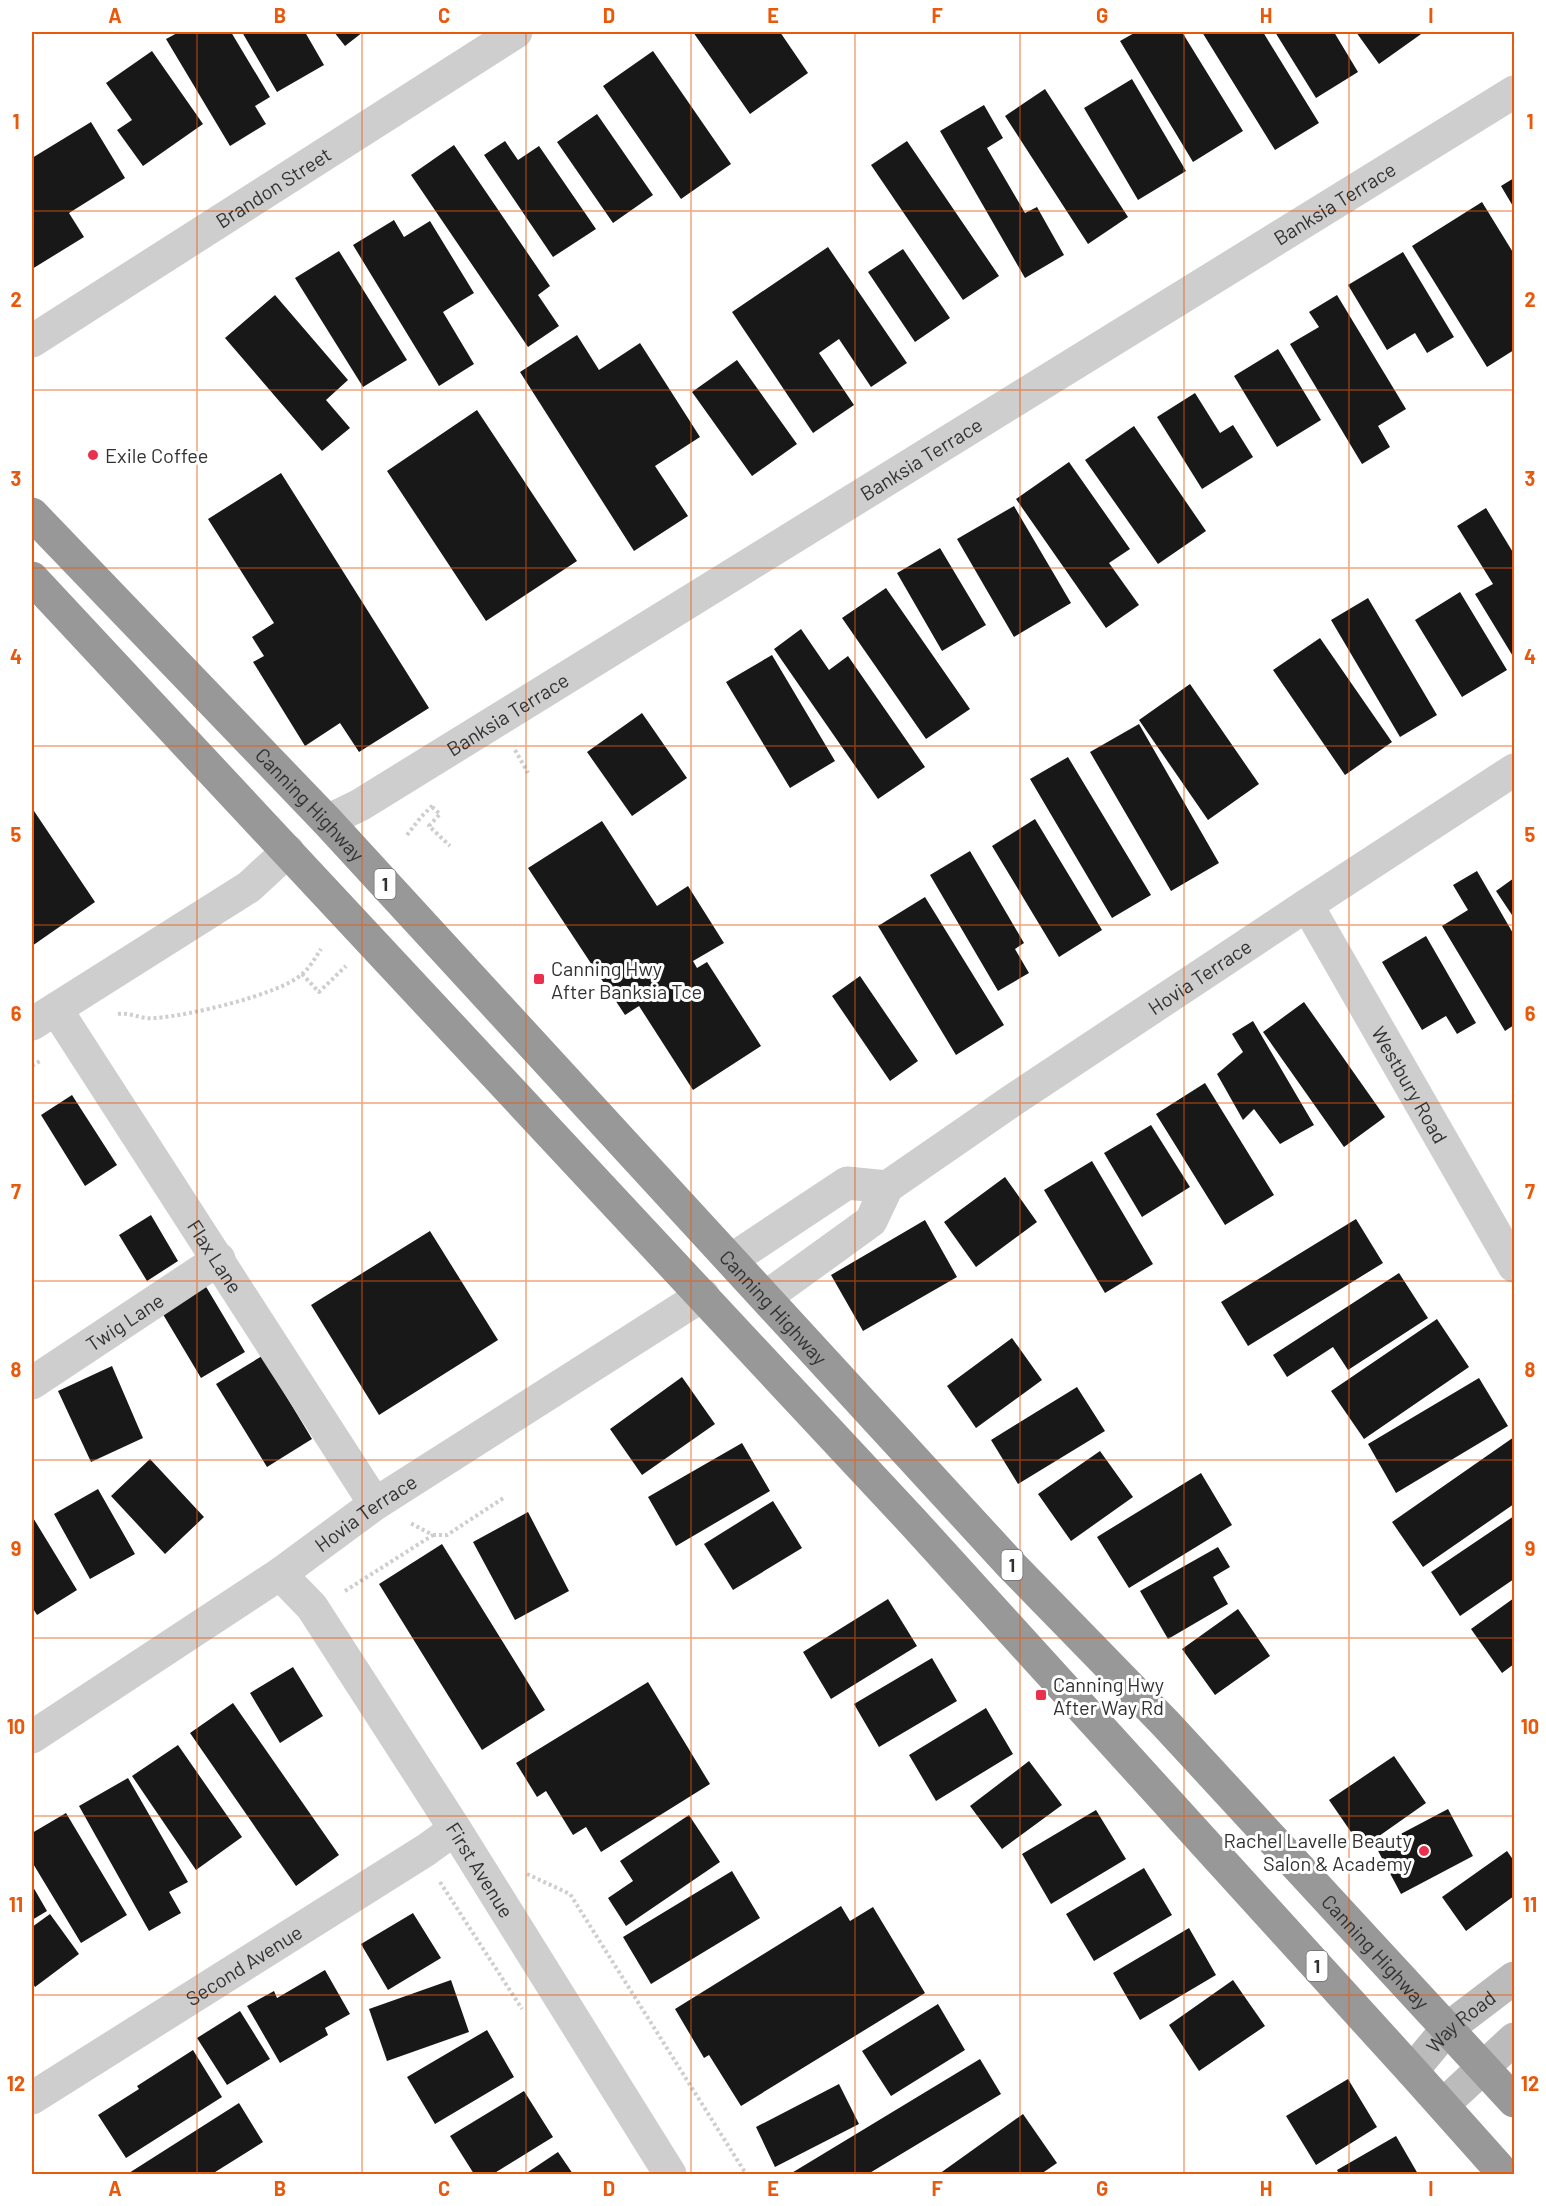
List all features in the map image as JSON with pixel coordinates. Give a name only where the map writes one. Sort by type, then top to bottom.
[{"type":"highway","name":"Canning Highway","points":[[32,514],[327,821],[1011,1565],[1173,1732],[1515,2101]]},
{"type":"highway","name":"1","points":[[32,578],[913,1522],[1504,2175]]},
{"type":"main road","name":"Way Road","points":[[1412,2071],[1447,2029],[1515,1978]]},
{"type":"main road","points":[[1443,2105],[1515,2038]]},
{"type":"street","name":"Brandon Street","points":[[32,342],[516,32]]},
{"type":"street","name":"Banksia Terrace","points":[[327,821],[369,800],[1515,92]]},
{"type":"street","name":"Hovia Terrace","points":[[766,1298],[871,1221],[887,1187],[1012,1100],[1515,770]]},
{"type":"street","points":[[44,1016],[249,887],[288,851]]},
{"type":"street","name":"Westbury Road","points":[[1306,905],[1515,1266]]},
{"type":"street","name":"Flax Lane","points":[[44,1016],[219,1259],[375,1504]]},
{"type":"street","points":[[731,1260],[847,1183],[887,1187]]},
{"type":"street","name":"Twig Lane","points":[[32,1383],[219,1259]]},
{"type":"street","name":"Hovia Terrace","points":[[32,1737],[280,1574],[375,1504],[703,1295]]},
{"type":"street","name":"First Avenue","points":[[280,1574],[312,1607],[455,1829],[670,2175]]},
{"type":"street","name":"Second Avenue","points":[[32,2098],[426,1850],[455,1829]]},
{"type":"path","points":[[514,749],[528,773]]},
{"type":"path","points":[[432,807],[440,814],[429,826],[450,846]]},
{"type":"path","points":[[151,1019],[225,1004],[263,993],[302,974],[321,949]]},
{"type":"path","points":[[302,974],[319,992],[348,964]]},
{"type":"path","points":[[338,1596],[433,1535],[447,1534],[505,1497]]},
{"type":"path","points":[[375,1504],[433,1535]]},
{"type":"path","points":[[521,1871],[570,1894],[746,2175]]},
{"type":"building","points":[[179,32],[231,32],[270,97],[255,106],[266,124],[230,146],[166,39]]},
{"type":"building","points":[[242,32],[305,32],[324,65],[277,92]]},
{"type":"building","points":[[334,32],[363,32],[345,46]]},
{"type":"building","points":[[693,32],[780,32],[808,73],[750,114]]},
{"type":"building","points":[[1136,32],[1182,32],[1243,131],[1193,162],[1120,41]]},
{"type":"building","points":[[1202,32],[1263,32],[1319,123],[1275,150]]},
{"type":"building","points":[[1275,32],[1334,32],[1358,72],[1316,98]]},
{"type":"building","points":[[1356,32],[1424,32],[1379,64]]},
{"type":"building","points":[[152,51],[203,124],[143,166],[117,130],[132,120],[106,83]]},
{"type":"building","points":[[653,51],[731,164],[681,199],[603,86]]},
{"type":"building","points":[[1132,79],[1186,171],[1138,200],[1084,108]]},
{"type":"building","points":[[1045,89],[1128,217],[1088,244],[1005,116]]},
{"type":"building","points":[[984,105],[1003,138],[987,148],[1025,213],[1037,207],[1064,255],[1025,278],[940,131]]},
{"type":"building","points":[[597,114],[653,195],[613,223],[557,142]]},
{"type":"building","points":[[91,122],[125,178],[69,213],[84,237],[32,269],[32,158]]},
{"type":"building","points":[[505,141],[518,160],[539,146],[596,229],[553,257],[484,155]]},
{"type":"building","points":[[907,141],[999,276],[963,300],[871,165]]},
{"type":"building","points":[[454,145],[550,286],[538,295],[559,326],[528,347],[411,175]]},
{"type":"building","points":[[1514,178],[1514,208],[1501,186]]},
{"type":"building","points":[[1482,202],[1514,254],[1514,350],[1487,367],[1412,246]]},
{"type":"building","points":[[394,220],[404,237],[430,221],[474,293],[443,312],[474,364],[439,386],[353,245]]},
{"type":"building","points":[[828,247],[907,363],[871,387],[839,339],[819,353],[854,405],[813,433],[732,312]]},
{"type":"building","points":[[903,249],[950,318],[915,342],[868,272]]},
{"type":"building","points":[[339,251],[407,360],[363,387],[295,278]]},
{"type":"building","points":[[1403,252],[1454,337],[1427,353],[1415,333],[1387,350],[1348,285]]},
{"type":"building","points":[[275,295],[348,380],[326,400],[350,428],[322,451],[225,338]]},
{"type":"building","points":[[1337,295],[1406,409],[1378,426],[1390,447],[1362,464],[1290,344],[1319,327],[1309,312]]},
{"type":"building","points":[[577,335],[599,370],[640,343],[700,437],[655,466],[688,516],[634,551],[520,372]]},
{"type":"building","points":[[1278,349],[1321,420],[1277,447],[1234,376]]},
{"type":"building","points":[[737,360],[797,444],[752,476],[692,392]]},
{"type":"building","points":[[1195,393],[1220,433],[1233,425],[1253,457],[1202,489],[1157,417]]},
{"type":"building","points":[[477,410],[577,561],[486,621],[387,471]]},
{"type":"building","points":[[1134,426],[1206,531],[1158,564],[1085,460]]},
{"type":"building","points":[[1069,462],[1130,549],[1109,563],[1139,605],[1106,628],[1016,499]]},
{"type":"building","points":[[281,473],[429,708],[359,752],[340,723],[305,746],[253,662],[264,656],[252,637],[274,623],[208,519]]},
{"type":"building","points":[[1014,506],[1071,603],[1014,637],[957,539]]},
{"type":"building","points":[[1486,508],[1514,554],[1514,658],[1475,594],[1493,584],[1457,526]]},
{"type":"building","points":[[940,548],[986,625],[942,651],[897,573]]},
{"type":"building","points":[[886,588],[970,709],[926,739],[842,618]]},
{"type":"building","points":[[1460,592],[1507,670],[1462,697],[1415,620]]},
{"type":"building","points":[[1368,598],[1437,715],[1400,737],[1331,620]]},
{"type":"building","points":[[801,629],[829,670],[848,656],[925,767],[878,799],[774,649]]},
{"type":"building","points":[[1320,638],[1392,742],[1345,775],[1273,670]]},
{"type":"building","points":[[772,655],[835,761],[790,788],[726,682]]},
{"type":"building","points":[[1190,684],[1259,784],[1208,820],[1139,720]]},
{"type":"building","points":[[642,713],[687,778],[632,816],[587,752]]},
{"type":"building","points":[[1139,724],[1219,863],[1171,891],[1090,752]]},
{"type":"building","points":[[1068,757],[1151,895],[1112,918],[1030,779]]},
{"type":"building","points":[[32,808],[95,902],[32,946]]},
{"type":"building","points":[[1035,819],[1102,930],[1059,957],[992,846]]},
{"type":"building","points":[[602,821],[657,906],[688,886],[724,943],[693,961],[697,968],[707,962],[761,1046],[693,1090],[639,1006],[625,1015],[528,868]]},
{"type":"building","points":[[970,851],[1024,943],[1015,949],[1029,973],[998,991],[930,875]]},
{"type":"building","points":[[1477,871],[1514,935],[1514,1025],[1505,1031],[1442,926],[1468,910],[1453,885]]},
{"type":"building","points":[[1514,878],[1514,918],[1496,891]]},
{"type":"building","points":[[925,897],[1004,1025],[956,1055],[878,926]]},
{"type":"building","points":[[1426,936],[1476,1023],[1457,1034],[1446,1016],[1422,1030],[1382,962]]},
{"type":"building","points":[[860,976],[918,1061],[890,1081],[832,996]]},
{"type":"building","points":[[1304,1002],[1385,1117],[1344,1147],[1263,1032]]},
{"type":"building","points":[[1253,1021],[1314,1125],[1280,1144],[1254,1109],[1243,1120],[1217,1074],[1243,1052],[1232,1034]]},
{"type":"building","points":[[1205,1083],[1274,1195],[1225,1225],[1156,1114]]},
{"type":"building","points":[[72,1095],[117,1165],[85,1186],[41,1115]]},
{"type":"building","points":[[1151,1125],[1190,1187],[1142,1217],[1104,1153]]},
{"type":"building","points":[[1092,1161],[1153,1264],[1105,1293],[1044,1190]]},
{"type":"building","points":[[1005,1177],[1037,1222],[976,1267],[944,1222]]},
{"type":"building","points":[[151,1215],[178,1261],[147,1281],[119,1235]]},
{"type":"building","points":[[1356,1219],[1383,1263],[1248,1346],[1221,1302]]},
{"type":"building","points":[[925,1220],[957,1277],[863,1331],[831,1275]]},
{"type":"building","points":[[430,1231],[498,1340],[379,1415],[311,1305]]},
{"type":"building","points":[[1399,1273],[1428,1318],[1348,1370],[1333,1347],[1287,1377],[1273,1355]]},
{"type":"building","points":[[205,1285],[245,1352],[201,1378],[161,1311]]},
{"type":"building","points":[[1437,1319],[1469,1367],[1364,1439],[1331,1391]]},
{"type":"building","points":[[1012,1338],[1042,1380],[976,1428],[947,1386]]},
{"type":"building","points":[[262,1356],[312,1439],[267,1467],[216,1384]]},
{"type":"building","points":[[112,1366],[143,1438],[91,1462],[58,1391]]},
{"type":"building","points":[[682,1377],[715,1424],[642,1475],[610,1429]]},
{"type":"building","points":[[1479,1378],[1508,1426],[1396,1493],[1368,1444]]},
{"type":"building","points":[[1077,1387],[1105,1431],[1018,1484],[991,1440]]},
{"type":"building","points":[[1514,1437],[1514,1504],[1423,1567],[1392,1522]]},
{"type":"building","points":[[742,1443],[770,1491],[676,1546],[648,1497]]},
{"type":"building","points":[[1100,1451],[1133,1497],[1071,1541],[1038,1494]]},
{"type":"building","points":[[150,1459],[204,1517],[165,1554],[111,1496]]},
{"type":"building","points":[[1201,1473],[1232,1525],[1129,1588],[1097,1537]]},
{"type":"building","points":[[98,1489],[135,1554],[90,1579],[54,1514]]},
{"type":"building","points":[[773,1501],[802,1548],[733,1590],[704,1544]]},
{"type":"building","points":[[528,1512],[569,1591],[515,1620],[473,1542]]},
{"type":"building","points":[[32,1516],[77,1590],[37,1615],[32,1607]]},
{"type":"building","points":[[1514,1516],[1514,1579],[1460,1616],[1431,1572]]},
{"type":"building","points":[[442,1544],[545,1710],[482,1750],[379,1584]]},
{"type":"building","points":[[1218,1547],[1230,1567],[1213,1577],[1228,1604],[1168,1639],[1140,1591]]},
{"type":"building","points":[[1514,1598],[1514,1664],[1502,1673],[1471,1629]]},
{"type":"building","points":[[888,1599],[917,1646],[831,1699],[803,1652]]},
{"type":"building","points":[[1238,1609],[1270,1656],[1215,1695],[1182,1649]]},
{"type":"building","points":[[932,1658],[957,1701],[879,1747],[854,1704]]},
{"type":"building","points":[[293,1667],[323,1716],[280,1743],[250,1693]]},
{"type":"building","points":[[648,1682],[710,1784],[601,1852],[586,1827],[573,1835],[546,1791],[537,1797],[516,1763]]},
{"type":"building","points":[[233,1703],[339,1855],[296,1886],[190,1733]]},
{"type":"building","points":[[986,1708],[1013,1754],[936,1801],[909,1755]]},
{"type":"building","points":[[178,1745],[242,1837],[196,1870],[132,1776]]},
{"type":"building","points":[[1394,1756],[1426,1803],[1362,1848],[1329,1800]]},
{"type":"building","points":[[1029,1761],[1062,1805],[1002,1849],[970,1806]]},
{"type":"building","points":[[128,1778],[188,1882],[169,1892],[181,1913],[149,1931],[79,1806]]},
{"type":"building","name":"Rachel Lavelle Beauty Salon & Academy","points":[[1448,1809],[1473,1856],[1401,1894],[1376,1847]]},
{"type":"building","points":[[1096,1810],[1126,1859],[1051,1904],[1022,1854]]},
{"type":"building","points":[[66,1813],[127,1915],[81,1943],[32,1862],[32,1833]]},
{"type":"building","points":[[689,1815],[720,1862],[626,1926],[608,1898],[633,1881],[620,1861]]},
{"type":"building","points":[[1507,1851],[1514,1861],[1514,1896],[1466,1931],[1442,1897]]},
{"type":"building","points":[[1144,1868],[1172,1915],[1094,1961],[1066,1914]]},
{"type":"building","points":[[732,1871],[760,1918],[651,1984],[623,1937]]},
{"type":"building","points":[[32,1885],[47,1911],[32,1920]]},
{"type":"building","points":[[841,1906],[850,1921],[873,1907],[925,1993],[741,2106],[709,2055],[704,2058],[675,2009]]},
{"type":"building","points":[[413,1913],[441,1958],[388,1990],[361,1944]]},
{"type":"building","points":[[50,1914],[79,1954],[35,1987],[32,1982],[32,1927]]},
{"type":"building","points":[[1189,1928],[1216,1975],[1140,2020],[1113,1973]]},
{"type":"building","points":[[325,1970],[350,2014],[325,2028],[328,2035],[280,2063],[247,2006],[274,1991],[277,1998]]},
{"type":"building","points":[[451,1980],[469,2032],[387,2061],[369,2009]]},
{"type":"building","points":[[1233,1980],[1265,2026],[1199,2071],[1169,2025]]},
{"type":"building","points":[[938,2004],[965,2050],[891,2096],[862,2051]]},
{"type":"building","points":[[240,2011],[270,2059],[227,2085],[197,2038]]},
{"type":"building","points":[[487,2030],[514,2077],[435,2124],[407,2077]]},
{"type":"building","points":[[193,2050],[222,2097],[126,2158],[98,2115],[139,2089],[137,2086]]},
{"type":"building","points":[[980,2059],[1001,2094],[868,2174],[790,2174]]},
{"type":"building","points":[[1348,2079],[1377,2127],[1316,2165],[1286,2116]]},
{"type":"building","points":[[839,2084],[859,2124],[775,2167],[756,2127]]},
{"type":"building","points":[[524,2091],[553,2137],[493,2174],[474,2174],[450,2136]]},
{"type":"building","points":[[239,2103],[263,2142],[212,2174],[129,2173]]},
{"type":"building","points":[[1023,2114],[1057,2163],[1041,2174],[939,2174]]},
{"type":"building","points":[[1396,2136],[1418,2174],[1339,2174],[1337,2170]]},
{"type":"building","points":[[558,2152],[573,2174],[525,2174]]},
{"type":"place","name":"Exile Coffee","points":[[93,455]]},
{"type":"place","name":"Canning Hwy After Banksia Tce","points":[[539,979]]},
{"type":"place","name":"Canning Hwy After Way Rd","points":[[1041,1695]]},
{"type":"place","name":"Rachel Lavelle Beauty Salon & Academy","points":[[1424,1851]]}]
